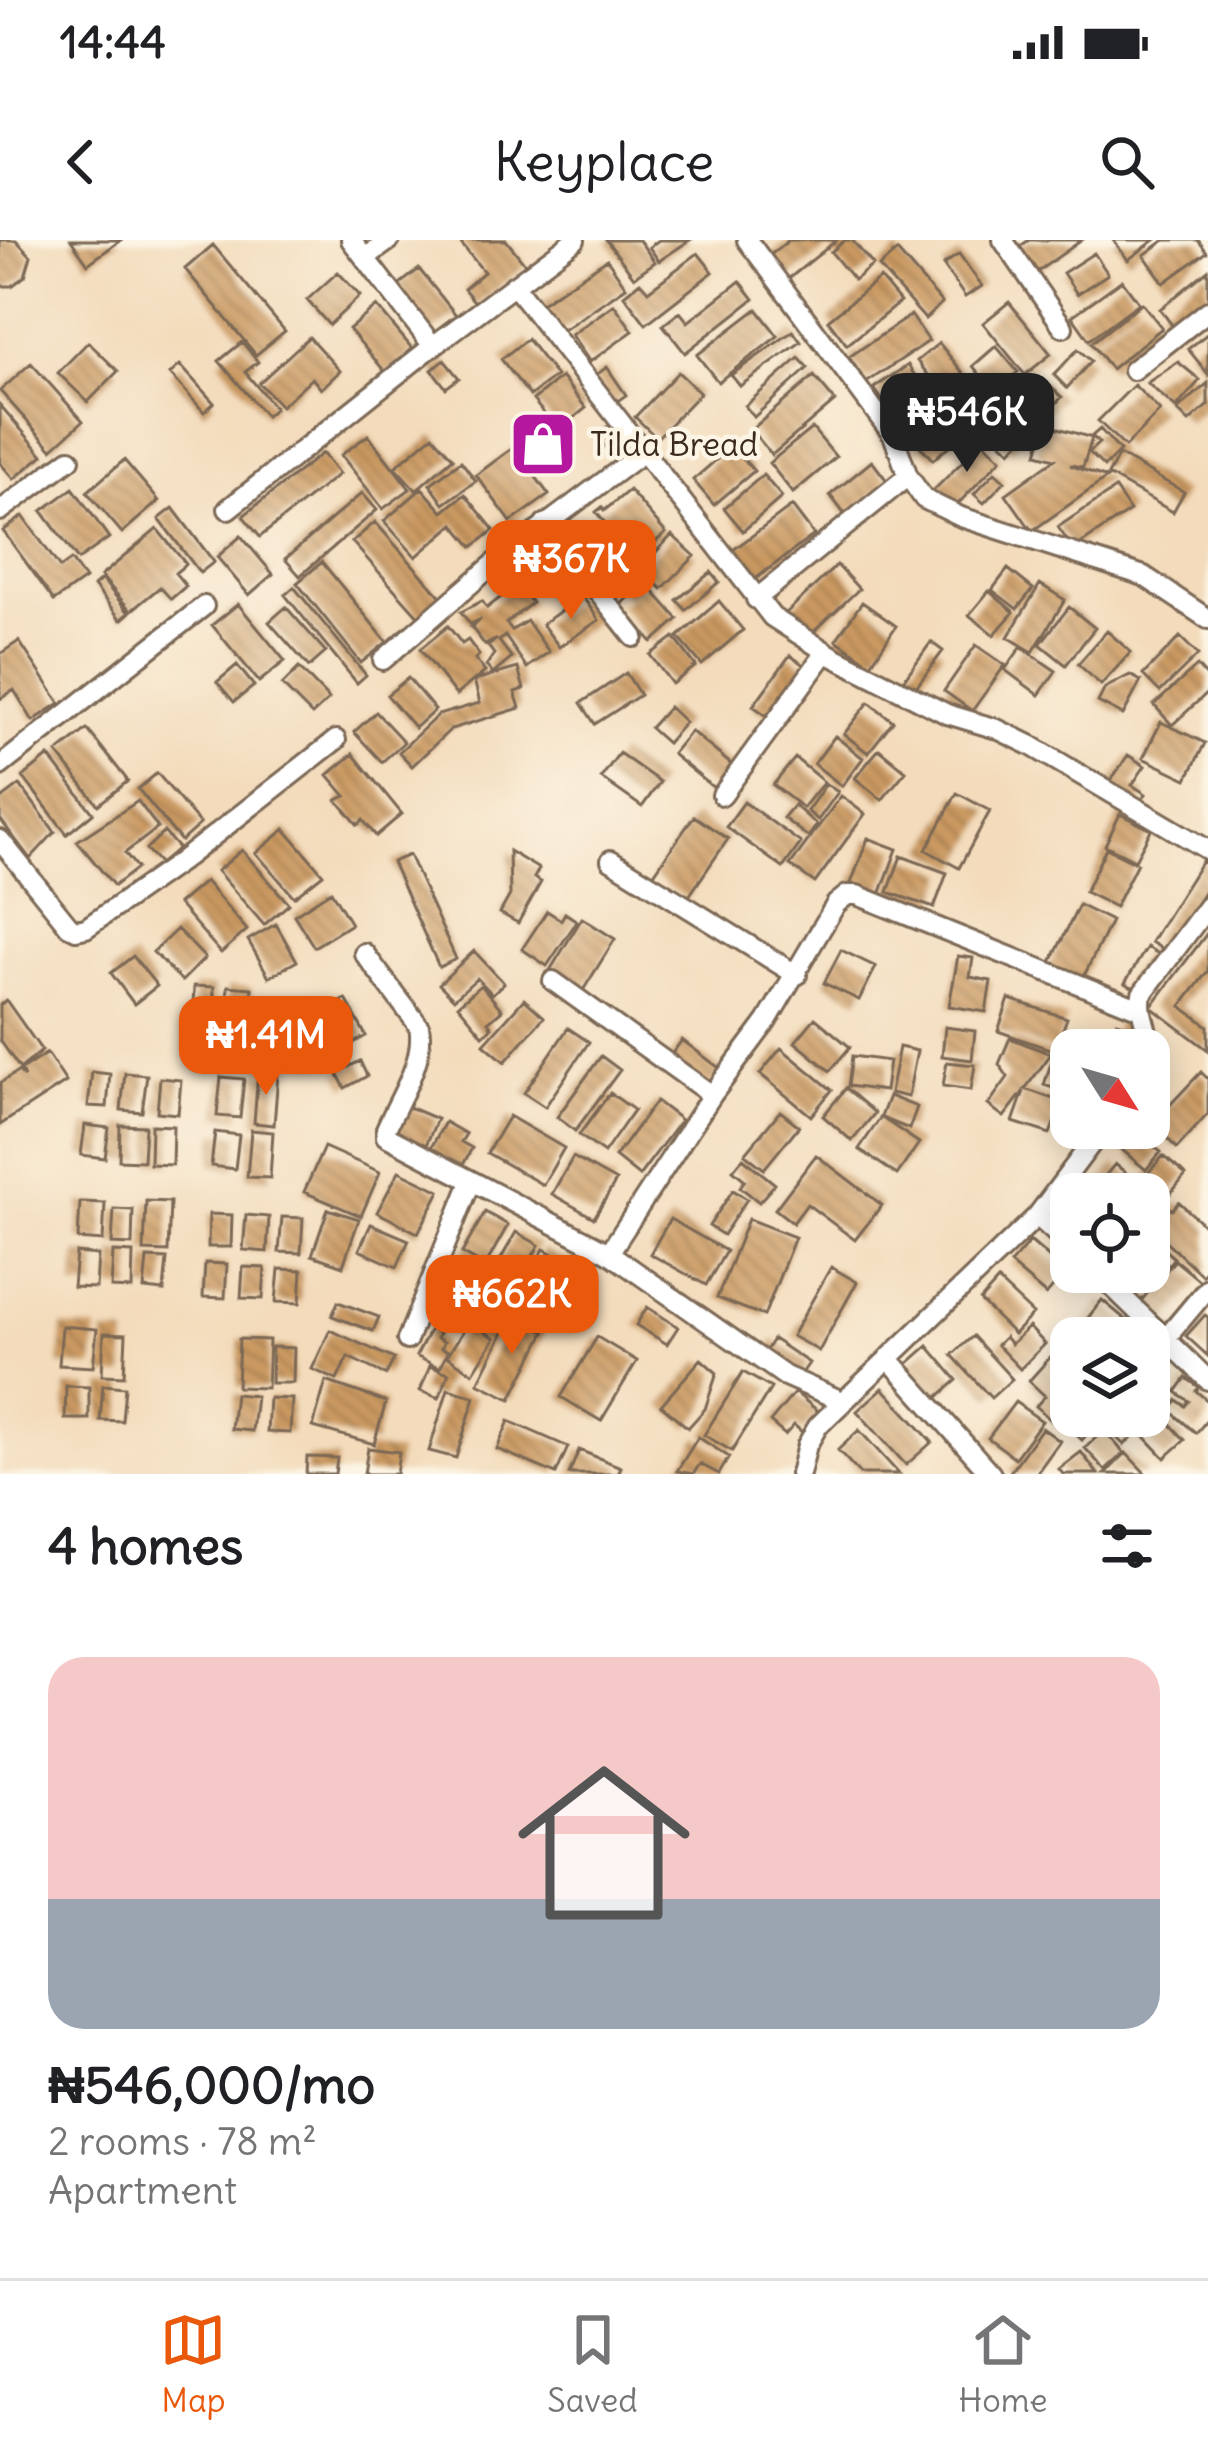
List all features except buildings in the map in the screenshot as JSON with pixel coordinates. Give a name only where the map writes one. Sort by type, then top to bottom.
[{"type":"street","points":[[351,240],[433,346]]},
{"type":"street","points":[[365,258],[389,240]]},
{"type":"street","points":[[228,509],[575,240]]},
{"type":"street","points":[[747,240],[893,435],[908,476],[924,499],[946,511],[1144,576],[1208,620]]},
{"type":"street","points":[[1003,240],[1063,327]]},
{"type":"street","points":[[514,285],[756,599],[794,634],[946,714],[1030,745],[1208,850]]},
{"type":"street","points":[[1133,370],[1208,310]]},
{"type":"street","points":[[383,661],[545,524],[642,453]]},
{"type":"street","points":[[0,511],[70,459]]},
{"type":"street","points":[[756,599],[908,476]]},
{"type":"street","points":[[545,524],[634,637]]},
{"type":"street","points":[[0,766],[204,606]]},
{"type":"street","points":[[722,795],[826,652]]},
{"type":"street","points":[[0,840],[69,926],[86,928],[180,862],[336,740]]},
{"type":"street","points":[[611,860],[796,975]]},
{"type":"street","points":[[609,1252],[796,975],[836,904],[853,895],[1140,1009]]},
{"type":"street","points":[[1149,1029],[1140,1009],[1148,985],[1208,906]]},
{"type":"street","points":[[364,953],[419,1026],[421,1036],[419,1055],[386,1136],[609,1252],[785,1376],[842,1401]]},
{"type":"street","points":[[553,981],[712,1095]]},
{"type":"street","points":[[800,1474],[811,1437],[842,1401],[1037,1216],[1087,1149]]},
{"type":"street","points":[[406,1340],[471,1182]]},
{"type":"street","points":[[1037,1216],[1050,1228]]},
{"type":"street","points":[[1170,1332],[1208,1288]]},
{"type":"street","points":[[1119,1293],[1145,1317]]},
{"type":"street","points":[[1170,1341],[1208,1380]]},
{"type":"street","points":[[888,1358],[991,1474]]},
{"type":"place","name":"Tilda Bread","points":[[543,444]]}]
